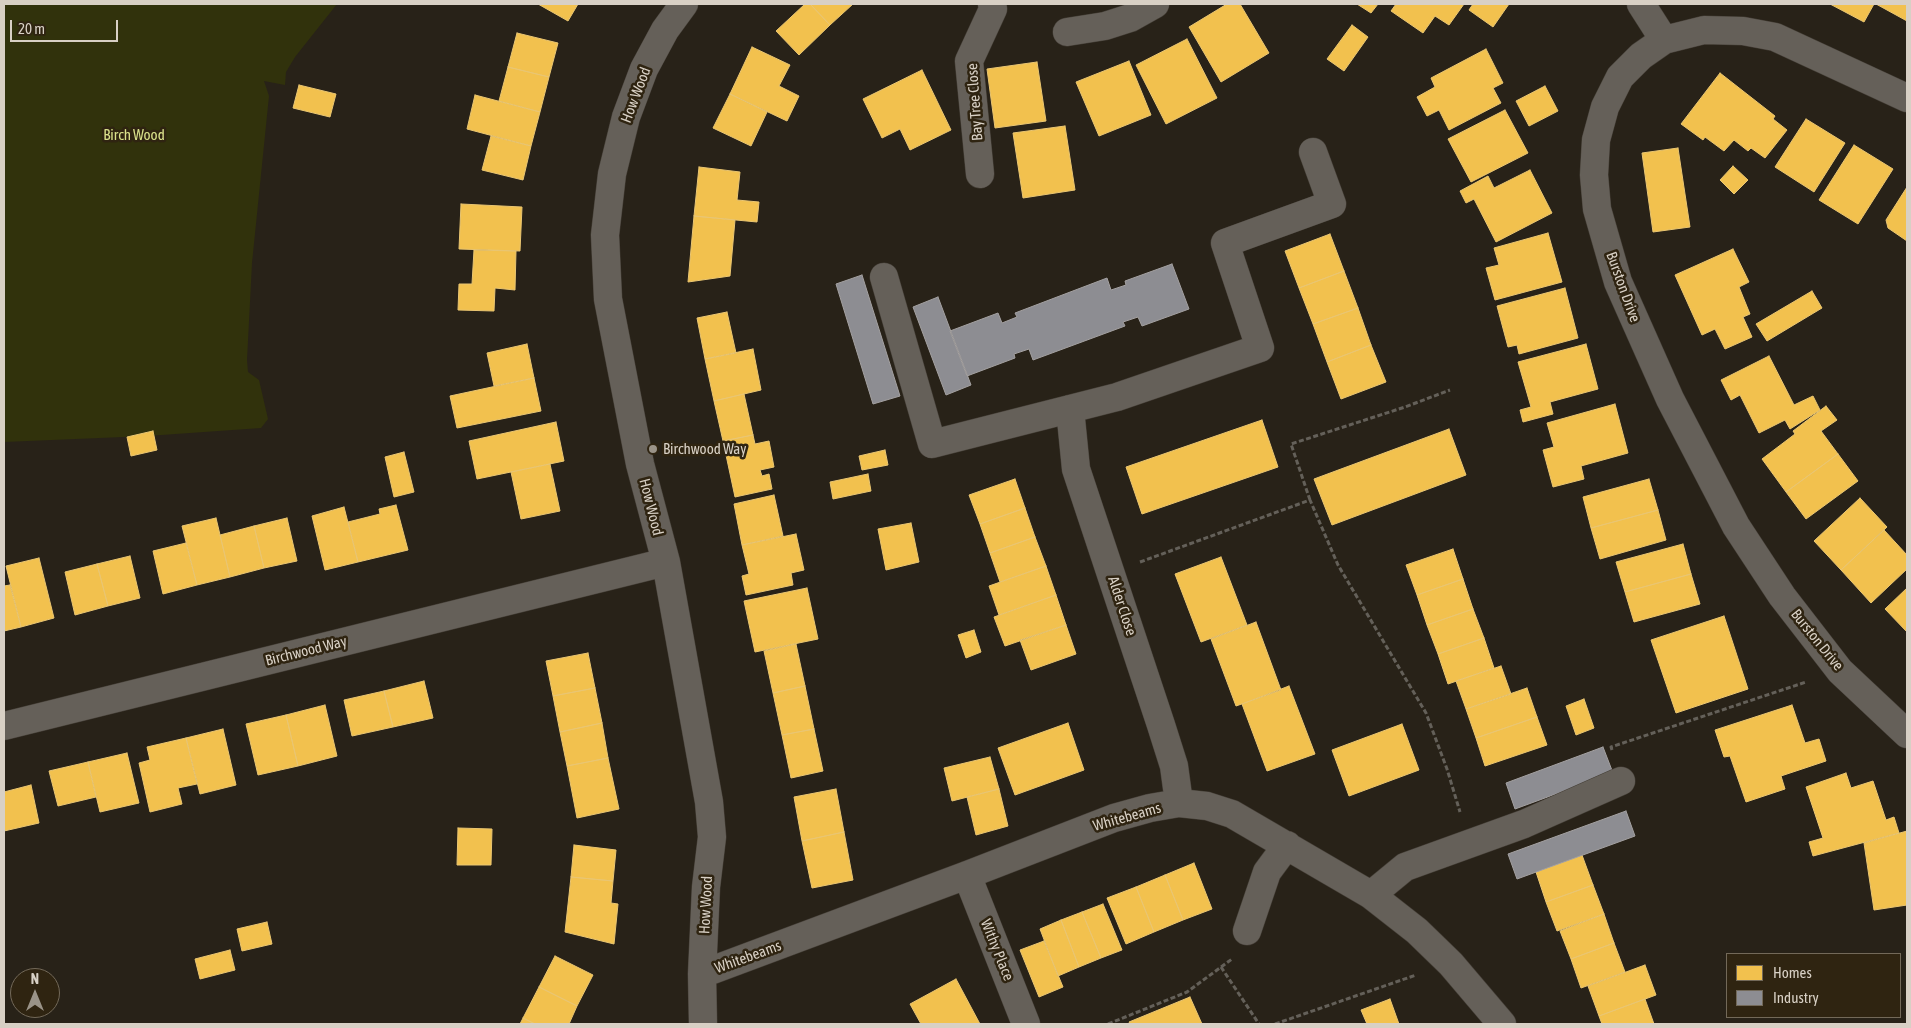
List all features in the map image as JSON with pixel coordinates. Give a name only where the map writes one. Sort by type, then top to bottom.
[{"type":"street","name":"How Wood","points":[[684,4],[656,45],[644,69],[626,117],[612,174],[605,235],[608,299],[640,464],[666,562],[708,802],[712,837],[706,887],[702,974],[703,1024]]},
{"type":"street","name":"Bay Tree Close","points":[[980,174],[969,61],[993,9],[992,4]]},
{"type":"street","points":[[1067,32],[1106,26],[1130,18],[1155,4]]},
{"type":"street","points":[[1641,4],[1664,40]]},
{"type":"street","name":"Burston Drive","points":[[1907,98],[1775,37],[1743,31],[1704,30],[1664,40],[1641,56],[1620,78],[1605,108],[1596,140],[1594,175],[1597,209],[1618,282],[1670,399],[1736,526],[1782,596],[1840,671],[1907,734]]},
{"type":"street","points":[[884,276],[932,444],[1117,397],[1260,348],[1225,243],[1332,204],[1313,152]]},
{"type":"street","name":"Alder Close","points":[[1070,409],[1076,469],[1112,573],[1174,766],[1179,804]]},
{"type":"street","name":"Birchwood Way","points":[[4,726],[666,562]]},
{"type":"street","points":[[1371,895],[1405,867],[1524,824],[1621,781]]},
{"type":"street","name":"Whitebeams","points":[[702,974],[1114,818],[1150,808],[1179,804],[1207,806],[1232,814],[1371,895],[1417,931],[1451,964],[1502,1024]]},
{"type":"street","points":[[1247,931],[1268,872],[1287,845]]},
{"type":"street","name":"Withy Place","points":[[967,875],[1026,1024]]},
{"type":"path","points":[[1450,390],[1405,407],[1291,444],[1310,500],[1338,566],[1426,713],[1447,769],[1469,844]]},
{"type":"path","points":[[1112,573],[1310,500]]},
{"type":"path","points":[[1621,781],[1611,747],[1840,671]]},
{"type":"path","points":[[1108,1024],[1187,992],[1240,953],[1247,931]]},
{"type":"path","points":[[1275,1024],[1383,985],[1451,964]]},
{"type":"path","points":[[1221,967],[1259,1024]]},
{"type":"green space","name":"Birch Wood","points":[[4,4],[337,4],[295,57],[286,72],[285,85],[264,81],[269,96],[252,263],[247,360],[248,372],[259,380],[268,419],[261,428],[147,436],[4,442]]},
{"type":"building: Homes","points":[[538,4],[578,4],[568,21]]},
{"type":"building: Homes","points":[[805,4],[810,4],[830,25],[799,55],[776,31]]},
{"type":"building: Homes","points":[[810,4],[853,4],[830,25]]},
{"type":"building: Homes","points":[[1227,4],[1240,4],[1269,53],[1221,82],[1189,27]]},
{"type":"building: Homes","points":[[1357,4],[1378,4],[1371,13]]},
{"type":"building: Homes","points":[[1396,4],[1464,4],[1449,25],[1435,16],[1423,33],[1391,11]]},
{"type":"building: Homes","points":[[1473,4],[1509,4],[1493,27],[1469,10]]},
{"type":"building: Homes","points":[[1830,4],[1874,4],[1864,22]]},
{"type":"building: Homes","points":[[1876,4],[1907,4],[1907,21]]},
{"type":"building: Homes","points":[[1352,25],[1368,37],[1344,71],[1327,59]]},
{"type":"building: Homes","points":[[517,33],[558,43],[549,77],[508,67]]},
{"type":"building: Homes","points":[[1187,39],[1217,98],[1166,124],[1136,65]]},
{"type":"building: Homes","points":[[752,47],[790,65],[779,86],[799,96],[787,121],[730,94]]},
{"type":"building: Homes","points":[[1486,49],[1503,83],[1493,88],[1501,103],[1449,130],[1439,110],[1427,116],[1417,97],[1435,87],[1431,78]]},
{"type":"building: Homes","points":[[1129,61],[1151,115],[1099,136],[1076,82]]},
{"type":"building: Homes","points":[[1037,62],[1046,121],[995,128],[987,69]]},
{"type":"building: Homes","points":[[508,67],[549,77],[540,112],[499,101]]},
{"type":"building: Homes","points":[[922,70],[951,130],[910,150],[900,129],[882,138],[863,99]]},
{"type":"building: Homes","points":[[1720,73],[1775,116],[1773,119],[1787,130],[1765,158],[1751,148],[1748,151],[1734,140],[1724,151],[1705,137],[1703,140],[1681,124]]},
{"type":"building: Homes","points":[[299,85],[336,94],[330,117],[293,108]]},
{"type":"building: Homes","points":[[1545,86],[1558,111],[1529,126],[1516,101]]},
{"type":"building: Homes","points":[[730,94],[767,112],[751,146],[713,128]]},
{"type":"building: Homes","points":[[475,95],[540,112],[531,146],[467,129]]},
{"type":"building: Homes","points":[[1505,110],[1528,153],[1471,182],[1448,139]]},
{"type":"building: Homes","points":[[1806,119],[1845,143],[1814,192],[1775,167]]},
{"type":"building: Homes","points":[[1065,126],[1075,190],[1023,198],[1013,133]]},
{"type":"building: Homes","points":[[491,136],[531,146],[523,180],[482,170]]},
{"type":"building: Homes","points":[[1854,145],[1893,169],[1858,224],[1819,200]]},
{"type":"building: Homes","points":[[1678,148],[1690,227],[1653,232],[1642,153]]},
{"type":"building: Homes","points":[[1733,166],[1748,180],[1734,194],[1720,180]]},
{"type":"building: Homes","points":[[699,167],[740,172],[737,200],[759,202],[757,222],[694,216]]},
{"type":"building: Homes","points":[[1530,170],[1552,213],[1496,242],[1474,199],[1466,203],[1460,191],[1488,176],[1494,188]]},
{"type":"building: Homes","points":[[1907,187],[1907,241],[1888,228],[1886,220]]},
{"type":"building: Homes","points":[[461,204],[522,207],[520,251],[459,249]]},
{"type":"building: Homes","points":[[694,216],[735,220],[730,276],[688,282]]},
{"type":"building: Homes","points":[[1548,233],[1562,282],[1495,300],[1486,268],[1499,265],[1494,248]]},
{"type":"building: Homes","points":[[1330,234],[1344,271],[1299,288],[1285,251]]},
{"type":"building: Homes","points":[[1733,249],[1749,282],[1739,287],[1750,314],[1743,317],[1752,337],[1725,349],[1715,329],[1702,335],[1675,275]]},
{"type":"building: Homes","points":[[474,250],[516,251],[515,290],[495,288],[494,311],[458,310],[459,284],[472,284]]},
{"type":"building: Homes","points":[[1344,271],[1358,308],[1313,324],[1299,288]]},
{"type":"building: Homes","points":[[1565,288],[1578,338],[1519,354],[1517,345],[1508,347],[1497,306]]},
{"type":"building: Homes","points":[[1812,291],[1822,308],[1767,341],[1756,324]]},
{"type":"building: Homes","points":[[1358,308],[1371,345],[1327,362],[1313,324]]},
{"type":"building: Homes","points":[[727,312],[736,353],[705,359],[697,318]]},
{"type":"building: Homes","points":[[527,344],[534,378],[494,386],[487,353]]},
{"type":"building: Homes","points":[[1586,344],[1598,389],[1550,402],[1553,414],[1523,422],[1520,410],[1531,407],[1518,362]]},
{"type":"building: Homes","points":[[1371,345],[1386,382],[1341,399],[1327,362]]},
{"type":"building: Homes","points":[[753,349],[761,390],[714,401],[705,359]]},
{"type":"building: Homes","points":[[1769,356],[1794,405],[1813,396],[1820,410],[1790,429],[1785,420],[1759,433],[1740,395],[1731,400],[1721,380]]},
{"type":"building: Homes","points":[[534,378],[541,411],[457,428],[450,396]]},
{"type":"building: Homes","points":[[744,394],[753,435],[723,441],[714,401]]},
{"type":"building: Homes","points":[[1615,404],[1628,453],[1581,466],[1584,479],[1553,487],[1543,450],[1554,447],[1547,423]]},
{"type":"building: Homes","points":[[1826,406],[1837,420],[1821,431],[1838,454],[1786,492],[1762,459],[1795,434],[1793,431]]},
{"type":"building: Homes","points":[[1262,420],[1278,467],[1142,514],[1126,467]]},
{"type":"building: Homes","points":[[556,422],[564,461],[477,479],[469,441]]},
{"type":"building: Homes","points":[[1449,429],[1466,475],[1332,525],[1314,479]]},
{"type":"building: Homes","points":[[153,431],[157,450],[131,456],[127,437]]},
{"type":"building: Homes","points":[[753,435],[755,444],[769,441],[774,467],[760,470],[762,476],[769,474],[772,489],[735,497],[723,441]]},
{"type":"building: Homes","points":[[885,450],[888,465],[862,470],[859,456]]},
{"type":"building: Homes","points":[[404,452],[414,492],[394,497],[385,457]]},
{"type":"building: Homes","points":[[1838,454],[1858,481],[1806,519],[1786,492]]},
{"type":"building: Homes","points":[[550,464],[560,511],[521,519],[511,472]]},
{"type":"building: Homes","points":[[868,474],[871,491],[833,499],[830,482]]},
{"type":"building: Homes","points":[[1015,479],[1025,508],[980,524],[969,495]]},
{"type":"building: Homes","points":[[1649,479],[1658,510],[1591,528],[1583,497]]},
{"type":"building: Homes","points":[[774,495],[783,536],[742,545],[734,504]]},
{"type":"building: Homes","points":[[1860,498],[1887,527],[1841,570],[1814,541]]},
{"type":"building: Homes","points":[[396,505],[408,550],[358,562],[348,522],[380,514],[379,509]]},
{"type":"building: Homes","points":[[344,507],[358,562],[325,570],[312,516]]},
{"type":"building: Homes","points":[[1025,508],[1035,537],[990,553],[980,524]]},
{"type":"building: Homes","points":[[1658,510],[1666,540],[1600,559],[1591,528]]},
{"type":"building: Homes","points":[[216,518],[230,577],[197,585],[182,526]]},
{"type":"building: Homes","points":[[287,518],[297,561],[264,568],[254,526]]},
{"type":"building: Homes","points":[[911,523],[919,562],[886,570],[878,529]]},
{"type":"building: Homes","points":[[254,526],[264,568],[230,577],[220,535]]},
{"type":"building: Homes","points":[[1884,530],[1907,555],[1907,569],[1871,603],[1841,570]]},
{"type":"building: Homes","points":[[796,534],[804,570],[791,573],[793,585],[746,595],[742,576],[749,574],[742,545]]},
{"type":"building: Homes","points":[[1035,537],[1046,566],[1000,582],[990,553]]},
{"type":"building: Homes","points":[[186,543],[197,585],[163,594],[153,551]]},
{"type":"building: Homes","points":[[1683,544],[1691,574],[1625,592],[1616,562]]},
{"type":"building: Homes","points":[[1453,549],[1463,579],[1417,595],[1406,565]]},
{"type":"building: Homes","points":[[130,556],[140,598],[108,606],[97,564]]},
{"type":"building: Homes","points":[[1221,557],[1247,625],[1201,642],[1175,574]]},
{"type":"building: Homes","points":[[39,558],[54,618],[21,627],[6,566]]},
{"type":"building: Homes","points":[[97,564],[108,606],[75,615],[65,572]]},
{"type":"building: Homes","points":[[1046,566],[1056,595],[999,615],[989,586]]},
{"type":"building: Homes","points":[[1691,574],[1700,604],[1634,622],[1625,592]]},
{"type":"building: Homes","points":[[1463,579],[1473,609],[1427,625],[1417,595]]},
{"type":"building: Homes","points":[[10,585],[21,627],[4,631],[4,586]]},
{"type":"building: Homes","points":[[807,588],[818,639],[755,652],[744,601]]},
{"type":"building: Homes","points":[[1907,588],[1907,632],[1885,609]]},
{"type":"building: Homes","points":[[1056,595],[1066,625],[1005,646],[994,617]]},
{"type":"building: Homes","points":[[1473,609],[1484,638],[1438,654],[1427,625]]},
{"type":"building: Homes","points":[[1724,616],[1748,689],[1676,713],[1651,640]]},
{"type":"building: Homes","points":[[1256,622],[1281,690],[1236,706],[1211,639]]},
{"type":"building: Homes","points":[[1066,625],[1076,654],[1031,670],[1020,640]]},
{"type":"building: Homes","points":[[974,630],[981,652],[966,658],[958,635]]},
{"type":"building: Homes","points":[[1484,638],[1494,668],[1448,684],[1438,654]]},
{"type":"building: Homes","points":[[796,644],[805,686],[773,693],[764,651]]},
{"type":"building: Homes","points":[[588,653],[595,688],[553,696],[546,661]]},
{"type":"building: Homes","points":[[1501,666],[1511,694],[1466,709],[1456,681]]},
{"type":"building: Homes","points":[[424,681],[433,718],[393,727],[384,691]]},
{"type":"building: Homes","points":[[805,686],[814,729],[782,735],[773,693]]},
{"type":"building: Homes","points":[[1289,686],[1315,754],[1267,771],[1242,704]]},
{"type":"building: Homes","points":[[595,688],[602,723],[560,732],[553,696]]},
{"type":"building: Homes","points":[[1527,688],[1537,717],[1476,738],[1466,709]]},
{"type":"building: Homes","points":[[384,691],[393,727],[352,736],[344,700]]},
{"type":"building: Homes","points":[[1584,699],[1594,728],[1576,735],[1566,706]]},
{"type":"building: Homes","points":[[325,705],[337,756],[298,766],[286,715]]},
{"type":"building: Homes","points":[[1792,705],[1805,743],[1819,739],[1826,761],[1781,776],[1785,789],[1746,802],[1730,756],[1724,757],[1715,730]]},
{"type":"building: Homes","points":[[286,715],[298,766],[258,775],[246,724]]},
{"type":"building: Homes","points":[[1537,717],[1547,745],[1485,766],[1476,738]]},
{"type":"building: Homes","points":[[602,723],[608,758],[567,766],[560,732]]},
{"type":"building: Homes","points":[[1068,723],[1084,770],[1015,795],[998,748]]},
{"type":"building: Homes","points":[[1402,724],[1419,770],[1349,796],[1332,750]]},
{"type":"building: Homes","points":[[223,729],[236,785],[200,794],[186,738]]},
{"type":"building: Homes","points":[[814,729],[823,771],[791,778],[782,735]]},
{"type":"building: Homes","points":[[186,738],[197,784],[178,788],[182,804],[150,812],[139,763],[150,760],[147,747]]},
{"type":"building: Homes","points":[[127,753],[139,803],[100,812],[88,762]]},
{"type":"building: Homes","points":[[990,757],[999,789],[952,801],[944,768]]},
{"type":"building: Homes","points":[[608,758],[619,809],[577,818],[567,766]]},
{"type":"building: Homes","points":[[88,762],[96,797],[58,806],[49,771]]},
{"type":"building: Homes","points":[[1846,773],[1851,788],[1873,781],[1886,820],[1894,817],[1899,833],[1813,856],[1809,842],[1823,838],[1806,787]]},
{"type":"building: Homes","points":[[31,785],[39,823],[4,831],[4,792]]},
{"type":"building: Homes","points":[[836,789],[844,832],[802,841],[794,797]]},
{"type":"building: Homes","points":[[999,789],[1008,826],[976,835],[967,797]]},
{"type":"building: Homes","points":[[458,828],[492,829],[491,865],[457,865]]},
{"type":"building: Homes","points":[[1907,831],[1907,905],[1874,910],[1864,843]]},
{"type":"building: Homes","points":[[844,832],[853,880],[812,888],[802,841]]},
{"type":"building: Homes","points":[[574,845],[616,850],[613,881],[571,877]]},
{"type":"building: Homes","points":[[1582,855],[1593,885],[1546,902],[1536,872]]},
{"type":"building: Homes","points":[[1194,863],[1212,909],[1183,920],[1165,875]]},
{"type":"building: Homes","points":[[1165,875],[1183,920],[1154,932],[1136,887]]},
{"type":"building: Homes","points":[[571,877],[613,881],[611,903],[618,904],[614,944],[565,932]]},
{"type":"building: Homes","points":[[1593,885],[1604,914],[1557,931],[1546,902]]},
{"type":"building: Homes","points":[[1136,887],[1154,932],[1126,944],[1107,898]]},
{"type":"building: Homes","points":[[1103,904],[1122,950],[1101,958],[1082,912]]},
{"type":"building: Homes","points":[[1082,912],[1101,958],[1079,967],[1061,920]]},
{"type":"building: Homes","points":[[1604,914],[1614,943],[1571,959],[1560,931]]},
{"type":"building: Homes","points":[[1061,920],[1079,967],[1058,976],[1040,929]]},
{"type":"building: Homes","points":[[267,922],[272,944],[242,951],[237,929]]},
{"type":"building: Homes","points":[[1044,941],[1063,987],[1039,997],[1020,950]]},
{"type":"building: Homes","points":[[1614,943],[1625,972],[1581,988],[1571,959]]},
{"type":"building: Homes","points":[[230,950],[235,970],[200,979],[195,959]]},
{"type":"building: Homes","points":[[555,956],[593,975],[577,1006],[539,987]]},
{"type":"building: Homes","points":[[1645,965],[1656,995],[1599,1016],[1588,986]]},
{"type":"building: Homes","points":[[956,979],[980,1024],[921,1024],[910,1004]]},
{"type":"building: Homes","points":[[539,987],[577,1006],[569,1024],[535,1024],[523,1018]]},
{"type":"building: Homes","points":[[1190,997],[1202,1024],[1130,1024],[1129,1022]]},
{"type":"building: Homes","points":[[1390,999],[1399,1024],[1367,1024],[1361,1010]]},
{"type":"building: Homes","points":[[1645,999],[1654,1024],[1602,1024],[1599,1016]]},
{"type":"building: Homes","points":[[523,1018],[535,1024],[520,1024]]},
{"type":"building: Industry","points":[[1172,264],[1189,309],[1142,326],[1138,317],[1123,322],[1125,326],[1033,360],[1029,349],[1014,354],[1015,358],[967,376],[950,331],[998,313],[1002,323],[1017,317],[1015,313],[1107,278],[1111,290],[1126,285],[1125,281]]},
{"type":"building: Industry","points":[[862,275],[900,396],[873,404],[836,284]]},
{"type":"building: Industry","points":[[938,297],[971,385],[946,395],[913,307]]},
{"type":"building: Industry","points":[[1603,747],[1613,773],[1515,809],[1506,783]]},
{"type":"building: Industry","points":[[1626,811],[1635,836],[1517,879],[1508,854]]},
{"type":"place","name":"Birchwood Way","points":[[653,449]]}]
